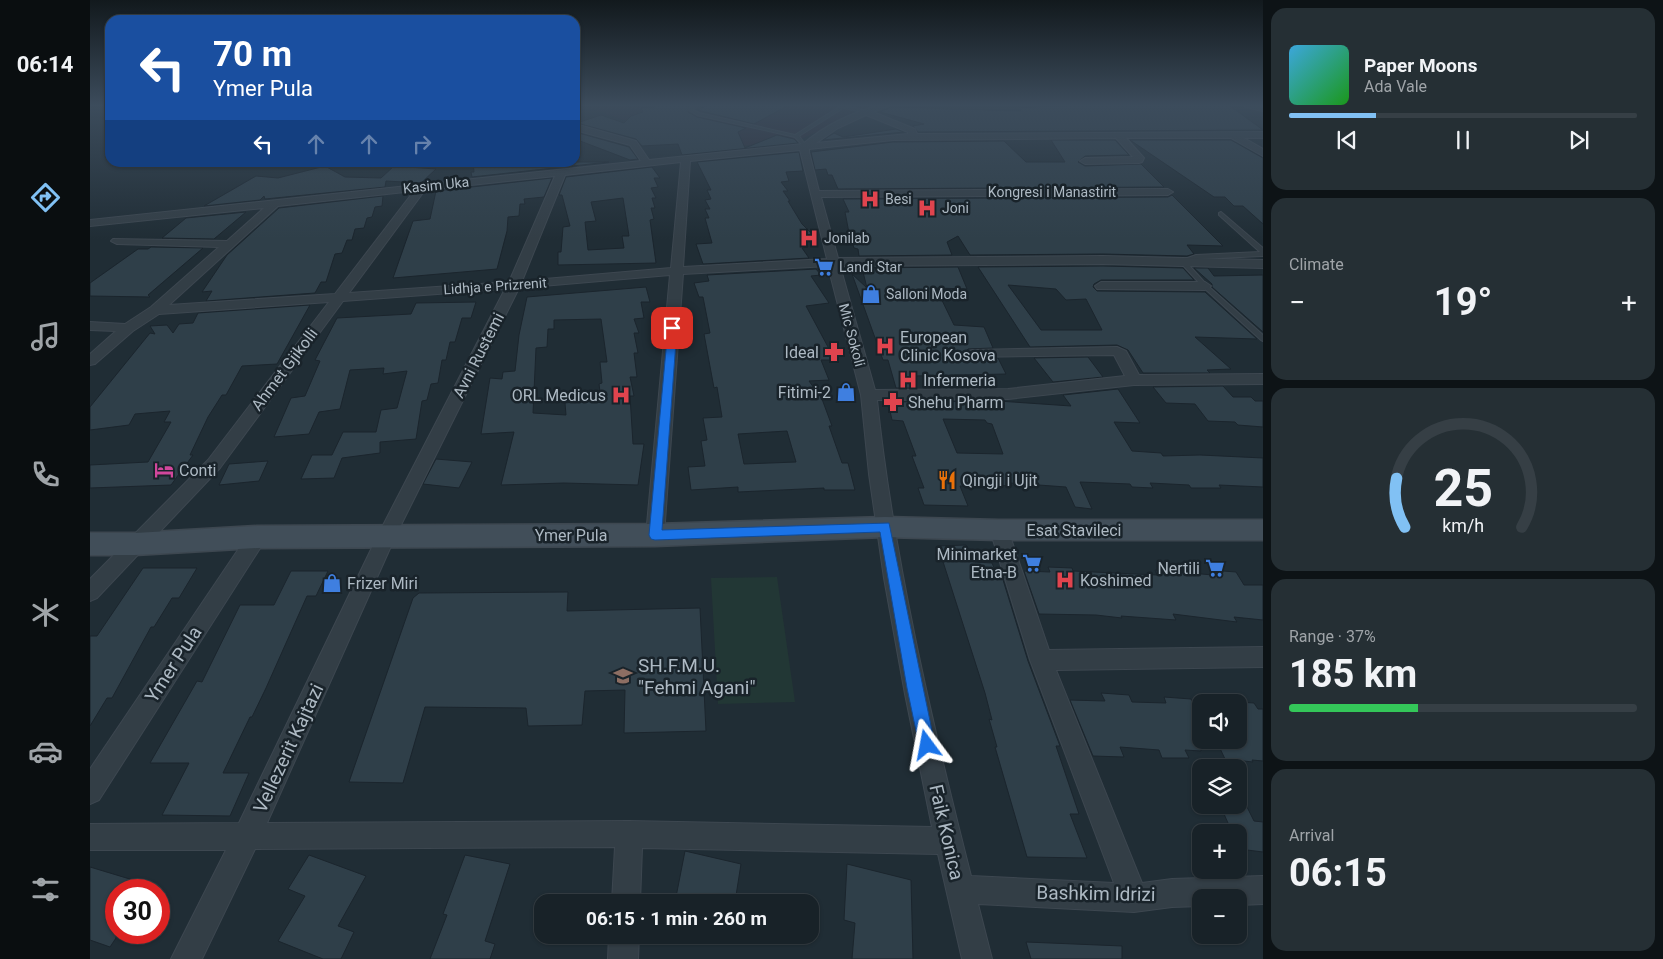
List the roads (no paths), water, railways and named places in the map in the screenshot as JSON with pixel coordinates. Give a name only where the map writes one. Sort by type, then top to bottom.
[{"type":"street","points":[[637,150],[646,162]]},
{"type":"street","name":"Kasim Uka","points":[[90,223],[424,186],[562,167],[577,170],[741,150]]},
{"type":"street","name":"Mic Sokoli","points":[[803,150],[869,395],[872,436],[885,527]]},
{"type":"street","points":[[1085,161],[1139,160],[1131,150]]},
{"type":"street","points":[[655,535],[686,158]]},
{"type":"street","name":"Avni Rustemi","points":[[387,535],[514,285],[562,167]]},
{"type":"street","name":"Ahmet Gjikolli","points":[[90,592],[214,464],[339,296],[424,186]]},
{"type":"street","name":"Kongresi i Manastirit","points":[[816,194],[1168,192]]},
{"type":"street","points":[[90,361],[128,328],[156,310],[276,202]]},
{"type":"street","points":[[117,241],[229,244]]},
{"type":"street","name":"Lidhja e Prizrenit","points":[[156,310],[514,285],[677,271],[833,262],[1094,260],[1263,264]]},
{"type":"street","points":[[1101,286],[1205,286]]},
{"type":"street","points":[[90,326],[128,328]]},
{"type":"street","points":[[973,354],[1117,352],[1121,354],[1134,380]]},
{"type":"street","points":[[869,395],[1008,394],[1134,380],[1263,379]]},
{"type":"street","name":"Ymer Pula","points":[[90,544],[135,544],[257,537],[655,535],[885,527]]},
{"type":"street","name":"Esat Stavileci","points":[[885,527],[999,530],[1263,530]]},
{"type":"street","name":"Faik Konica","points":[[885,527],[914,688],[948,841],[977,959]]},
{"type":"street","points":[[999,530],[1041,660],[1134,898]]},
{"type":"street","name":"Vellezerit Kajtazi","points":[[186,959],[247,836],[387,535]]},
{"type":"street","name":"Ymer Pula","points":[[90,791],[257,537]]},
{"type":"street","points":[[1041,660],[1263,657]]},
{"type":"street","points":[[90,837],[629,834],[948,841]]},
{"type":"street","points":[[626,894],[629,834]]},
{"type":"street","name":"Bashkim Idrizi","points":[[960,889],[1134,898],[1172,893],[1263,890]]},
{"type":"street","points":[[623,959],[624,944]]},
{"type":"lane","points":[[1221,214],[1261,249],[1263,253],[1260,255],[1196,257],[1182,261],[1205,286],[1263,339]]},
{"type":"place","name":"Besi","points":[[870,199]]},
{"type":"place","name":"Joni","points":[[927,208]]},
{"type":"place","name":"Jonilab","points":[[809,238]]},
{"type":"place","name":"Landi Star","points":[[824,267]]},
{"type":"place","name":"Salloni Moda","points":[[871,294]]},
{"type":"place","name":"European Clinic Kosova","points":[[885,346]]},
{"type":"place","name":"Ideal","points":[[834,352]]},
{"type":"place","name":"Infermeria","points":[[908,380]]},
{"type":"place","name":"Fitimi-2","points":[[846,392]]},
{"type":"place","name":"ORL Medicus","points":[[621,395]]},
{"type":"place","name":"Shehu Pharm","points":[[893,402]]},
{"type":"place","name":"Conti","points":[[164,470]]},
{"type":"place","name":"Qingji i Ujit","points":[[947,480]]},
{"type":"place","name":"Minimarket Etna-B","points":[[1032,563]]},
{"type":"place","name":"Nertili","points":[[1215,568]]},
{"type":"place","name":"Koshimed","points":[[1065,580]]},
{"type":"place","name":"Frizer Miri","points":[[332,583]]},
{"type":"place","name":"SH.F.M.U. \"Fehmi Agani\"","points":[[623,676]]}]
